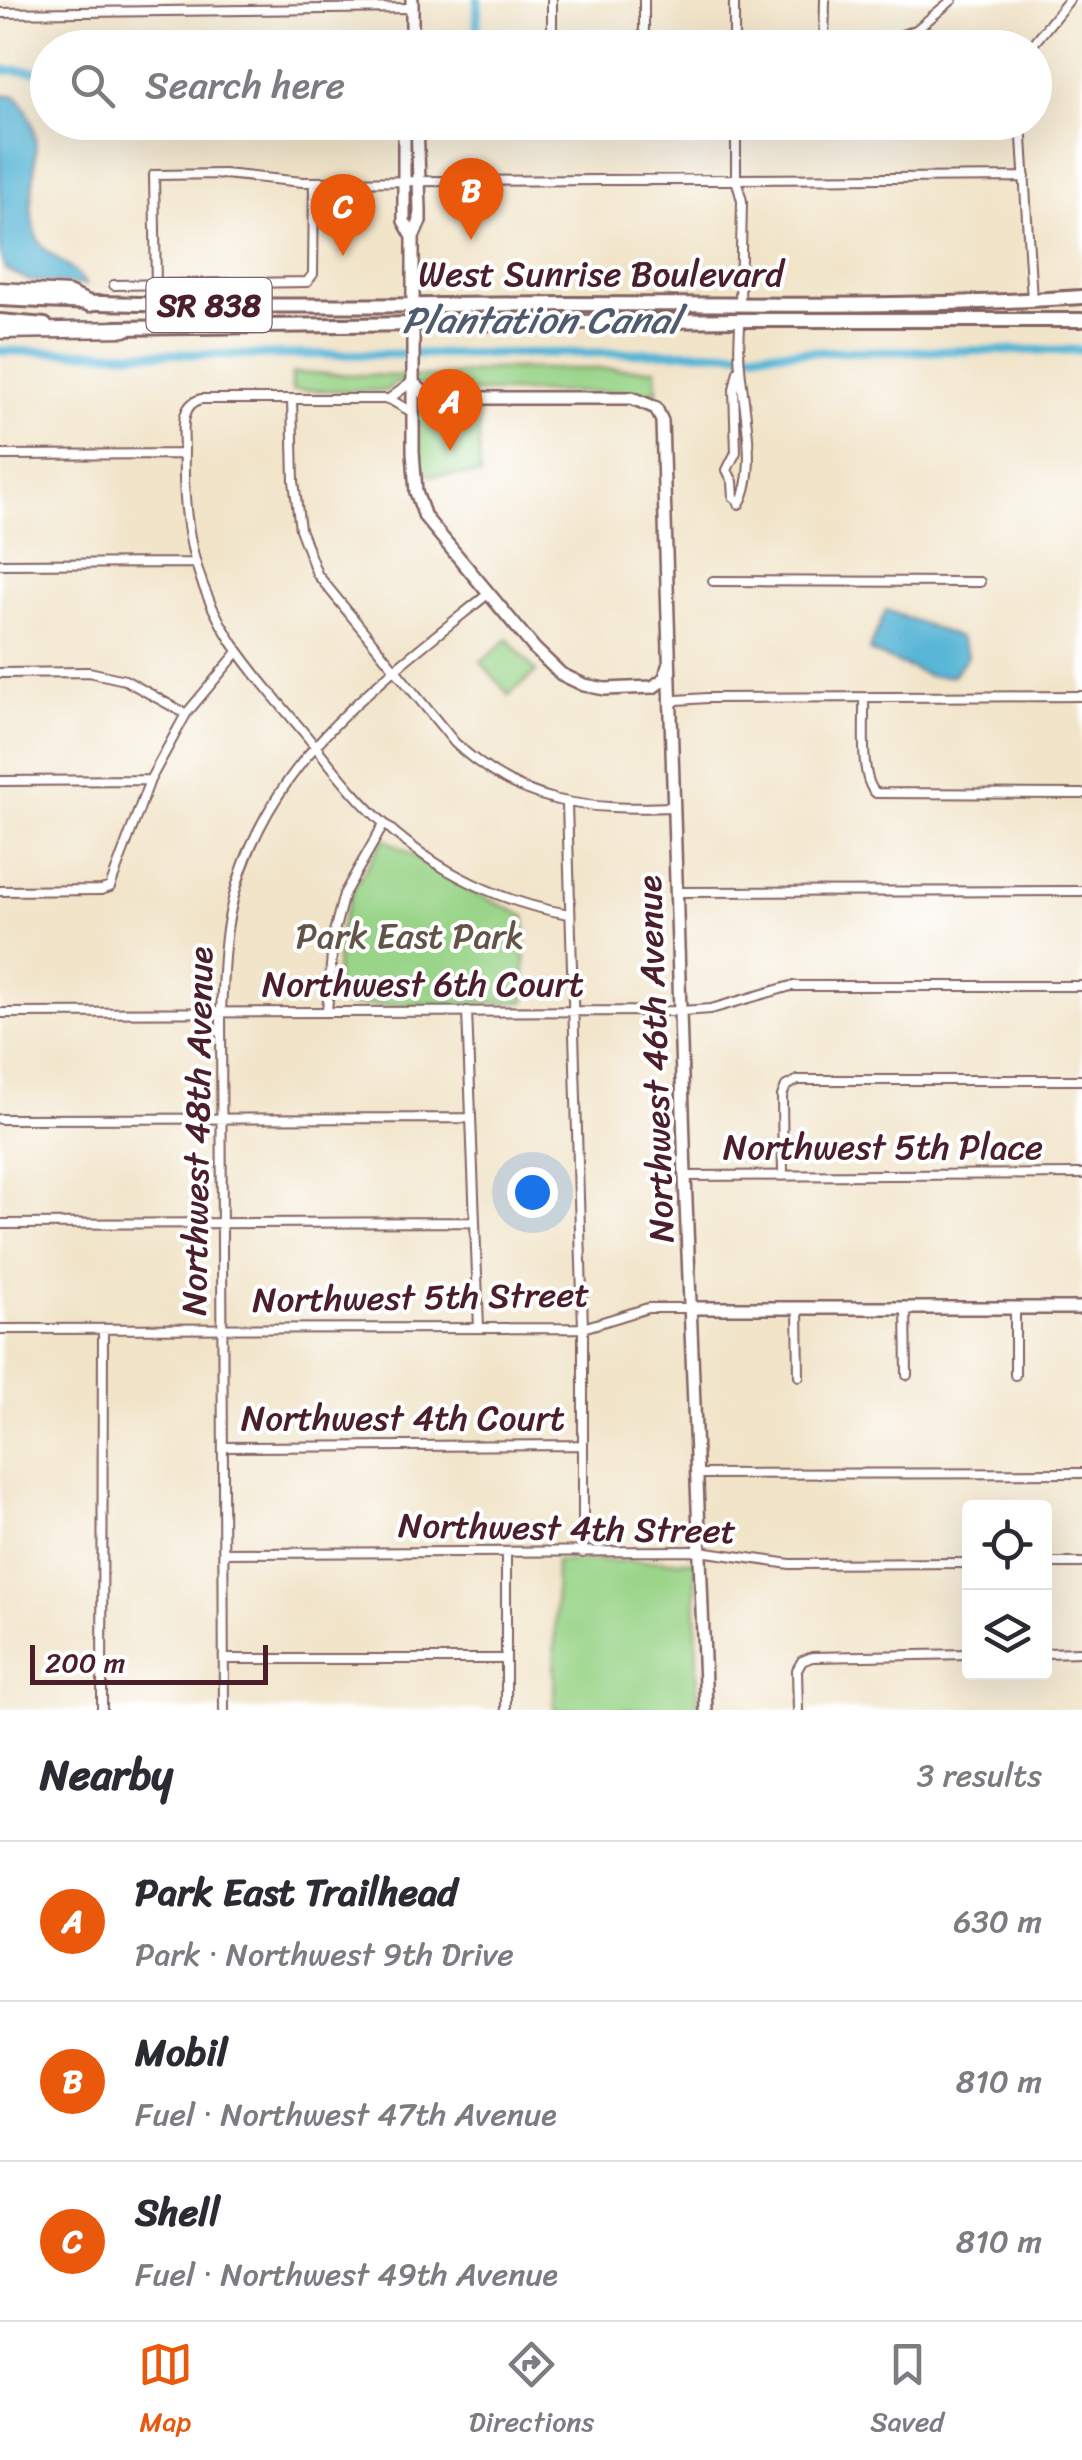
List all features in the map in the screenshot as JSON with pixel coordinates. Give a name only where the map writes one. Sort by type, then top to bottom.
[{"type":"highway","points":[[0,290],[68,294],[90,304]]},
{"type":"highway","points":[[0,331],[125,328]]},
{"type":"main road","name":"West Sunrise Boulevard","points":[[0,300],[413,305],[757,304],[1082,297]]},
{"type":"main road","points":[[998,322],[1032,300]]},
{"type":"main road","points":[[717,320],[740,304]]},
{"type":"main road","points":[[740,327],[744,310],[757,304]]},
{"type":"main road","name":"West Sunrise Boulevard","points":[[0,321],[125,328],[717,320],[740,327],[1082,320]]},
{"type":"street","points":[[552,0],[552,30]]},
{"type":"street","points":[[644,0],[644,30]]},
{"type":"street","points":[[734,0],[734,30]]},
{"type":"street","points":[[824,0],[824,30]]},
{"type":"street","points":[[916,30],[952,0]]},
{"type":"street","points":[[1045,30],[1069,0]]},
{"type":"street","points":[[0,13],[412,4],[412,30]]},
{"type":"street","points":[[404,140],[404,221],[413,236]]},
{"type":"street","points":[[419,140],[420,222],[413,236],[412,412],[416,492],[425,516],[488,594],[561,674],[605,689],[653,687],[664,678],[669,662]]},
{"type":"street","points":[[736,140],[736,180],[742,202],[740,304]]},
{"type":"street","points":[[1022,140],[1032,300]]},
{"type":"street","points":[[156,286],[154,175],[224,174],[314,182],[1025,177]]},
{"type":"street","points":[[114,285],[307,282],[313,274],[314,182]]},
{"type":"street","points":[[740,327],[746,452],[751,464],[744,497],[739,502],[734,498],[728,470],[736,452],[734,389],[740,367]]},
{"type":"street","points":[[412,381],[430,398],[412,412]]},
{"type":"street","points":[[389,399],[412,381]]},
{"type":"street","name":"Northwest 46th Avenue","points":[[430,398],[632,398],[656,408],[662,421],[706,1710]]},
{"type":"street","points":[[292,399],[294,481],[300,529],[317,574],[455,744],[505,782],[567,804],[611,809],[674,807]]},
{"type":"street","points":[[412,412],[389,399],[191,402],[185,410],[184,454],[189,528],[196,563],[237,653],[384,824],[414,848],[496,895],[570,914]]},
{"type":"street","points":[[0,455],[184,454]]},
{"type":"street","points":[[733,482],[748,482]]},
{"type":"street","points":[[0,564],[196,563]]},
{"type":"street","points":[[713,580],[980,582]]},
{"type":"street","name":"Northwest 48th Avenue","points":[[224,1710],[221,1012],[224,944],[240,876],[264,816],[314,744],[488,594]]},
{"type":"street","points":[[0,892],[110,887],[150,780],[186,714],[237,653]]},
{"type":"street","points":[[0,673],[89,672],[125,680],[186,714]]},
{"type":"street","points":[[672,684],[678,695],[689,699],[1082,696]]},
{"type":"street","points":[[653,687],[664,695],[670,710],[689,699]]},
{"type":"street","points":[[864,698],[866,778],[872,791],[884,795],[1082,794]]},
{"type":"street","points":[[0,780],[150,780]]},
{"type":"street","points":[[567,804],[583,1328],[583,1552]]},
{"type":"street","points":[[327,1012],[334,932],[344,894],[384,824]]},
{"type":"street","points":[[678,892],[1082,890]]},
{"type":"street","name":"Northwest 6th Court","points":[[0,1014],[681,1011],[712,1009],[791,986],[1082,986]]},
{"type":"street","points":[[467,1012],[479,1328]]},
{"type":"street","points":[[784,1175],[782,1096],[786,1086],[798,1080],[1082,1080]]},
{"type":"street","points":[[0,1119],[471,1118]]},
{"type":"street","name":"Northwest 5th Place","points":[[685,1176],[1082,1174]]},
{"type":"street","points":[[0,1224],[475,1222]]},
{"type":"street","points":[[906,1307],[907,1375]]},
{"type":"street","points":[[1015,1307],[1015,1375]]},
{"type":"street","name":"Northwest 5th Street","points":[[0,1329],[583,1328],[648,1308],[1082,1308]]},
{"type":"street","points":[[798,1308],[799,1376]]},
{"type":"street","points":[[102,1710],[104,1329]]},
{"type":"street","name":"Northwest 4th Court","points":[[222,1446],[583,1445]]},
{"type":"street","points":[[697,1474],[1082,1473]]},
{"type":"street","points":[[506,1552],[506,1710]]},
{"type":"street","name":"Northwest 4th Street","points":[[224,1554],[700,1552],[790,1564],[962,1563]]},
{"type":"street","points":[[1052,1563],[1082,1562]]},
{"type":"street","points":[[1052,1652],[1082,1652]]},
{"type":"street","points":[[798,1710],[797,1670],[802,1660],[812,1656],[962,1654]]},
{"type":"street","points":[[224,1659],[506,1659]]},
{"type":"green space","points":[[493,369],[656,369],[657,392],[448,392],[432,386],[395,383],[386,391],[292,390],[292,373],[436,377]]},
{"type":"green space","points":[[478,402],[480,475],[421,475],[419,427],[413,422],[434,405]]},
{"type":"green space","points":[[508,639],[536,672],[509,695],[481,662]]},
{"type":"green space","name":"Park East Park","points":[[384,838],[474,893],[525,916],[525,1002],[347,1006],[334,992],[340,928],[354,888]]},
{"type":"green space","points":[[556,1561],[695,1561],[698,1710],[554,1710]]},
{"type":"water","points":[[16,95],[30,118],[30,140],[35,140],[36,148],[31,202],[37,237],[86,285],[30,281],[5,269],[0,254],[0,96]]},
{"type":"water","points":[[886,610],[960,638],[968,656],[952,676],[929,676],[869,651]]},
{"type":"waterway","points":[[477,30],[478,0]]},
{"type":"waterway","points":[[0,70],[30,71]]},
{"type":"waterway","name":"Plantation Canal","points":[[0,351],[253,355],[1082,350]]},
{"type":"place","name":"Mobil","points":[[471,240]]},
{"type":"place","name":"Shell","points":[[343,256]]},
{"type":"place","name":"Park East Trailhead","points":[[450,451]]}]
